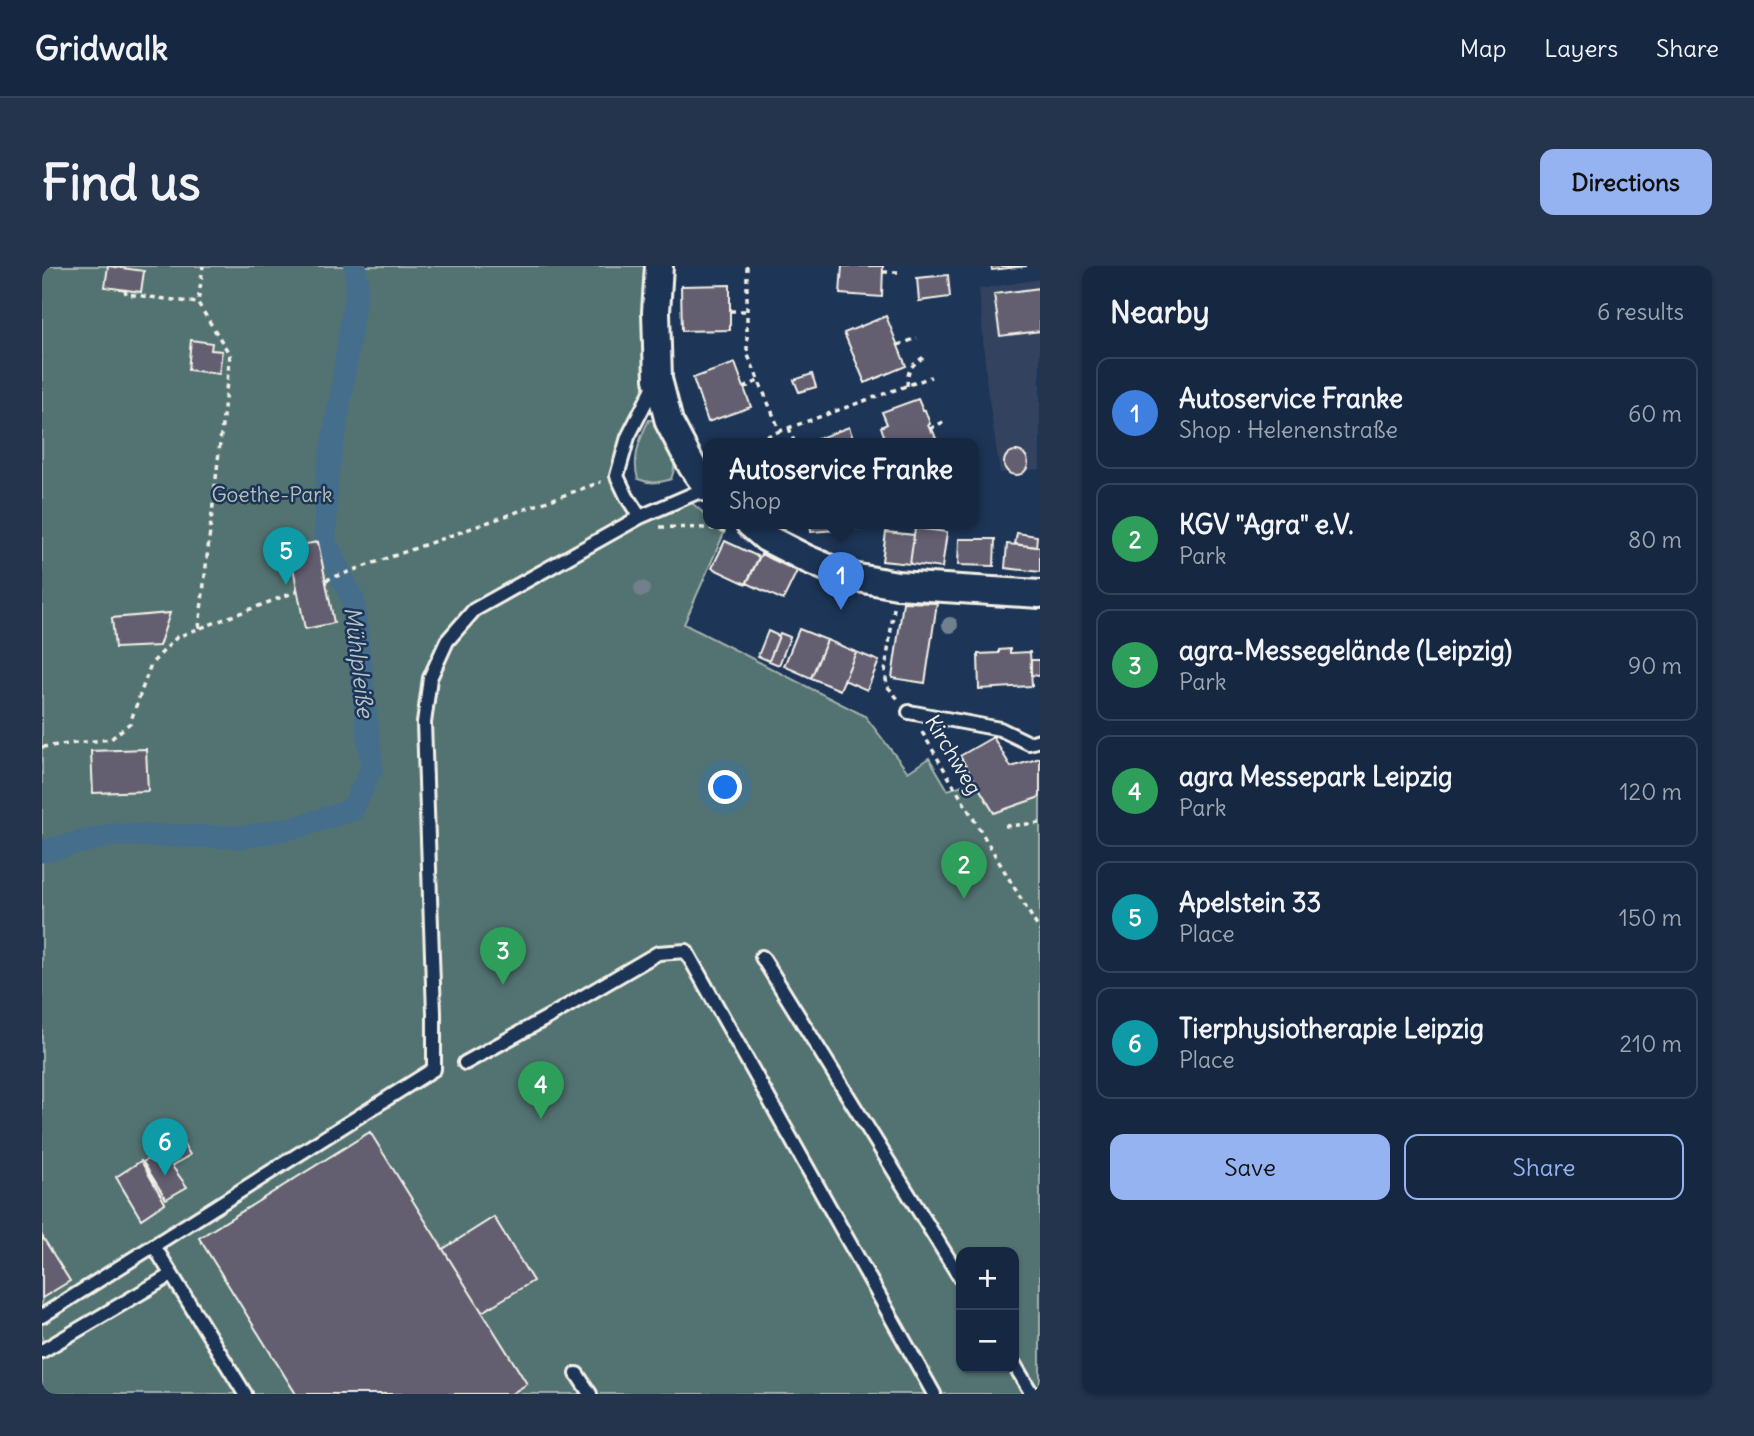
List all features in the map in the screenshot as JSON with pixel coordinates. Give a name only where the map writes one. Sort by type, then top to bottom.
[{"type":"street","points":[[659,266],[656,312],[658,379],[669,422],[703,481]]},
{"type":"street","points":[[758,531],[807,559],[847,576],[897,585],[1040,593]]},
{"type":"lane","points":[[640,517],[617,476],[628,437],[658,379]]},
{"type":"lane","points":[[42,1315],[434,1069],[424,723],[430,678],[447,641],[474,610],[640,517],[703,490]]},
{"type":"lane","points":[[909,712],[1000,729],[1029,743],[1040,740]]},
{"type":"lane","points":[[465,1062],[658,954],[686,951],[934,1394]]},
{"type":"lane","points":[[762,957],[956,1271]]},
{"type":"lane","points":[[153,1246],[245,1394]]},
{"type":"lane","points":[[42,1351],[171,1275]]},
{"type":"lane","points":[[1019,1372],[1032,1394]]},
{"type":"lane","points":[[577,1374],[590,1394]]},
{"type":"path","points":[[199,628],[230,355],[198,303],[203,266]]},
{"type":"path","points":[[747,266],[747,352],[780,431]]},
{"type":"path","points":[[883,272],[901,272]]},
{"type":"path","points":[[125,289],[126,294],[198,303]]},
{"type":"path","points":[[730,311],[747,311]]},
{"type":"path","points":[[898,345],[917,338]]},
{"type":"path","points":[[907,386],[911,365],[924,357]]},
{"type":"path","points":[[763,438],[931,377]]},
{"type":"path","points":[[744,388],[759,380]]},
{"type":"path","points":[[930,429],[947,420]]},
{"type":"path","points":[[789,428],[793,438]]},
{"type":"path","points":[[326,580],[617,476]]},
{"type":"path","points":[[640,517],[652,527],[703,528]]},
{"type":"path","points":[[725,529],[758,531]]},
{"type":"path","name":"Kirchweg","points":[[897,585],[885,671],[887,686],[909,712],[1040,931]]},
{"type":"path","points":[[42,747],[111,740],[131,723],[150,664],[177,637],[298,590]]},
{"type":"path","points":[[1005,826],[1040,823]]},
{"type":"shaded area","points":[[1040,279],[1040,469],[1000,473],[987,387],[979,289]]},
{"type":"green space","name":"Goethe-Park","points":[[42,266],[659,266],[658,379],[617,476],[640,517],[692,503],[703,513],[703,529],[725,531],[684,624],[865,716],[908,772],[929,758],[948,790],[1040,758],[1040,1394],[42,1394]]},
{"type":"green space","points":[[649,420],[656,423],[671,450],[674,471],[671,479],[647,482],[638,479],[638,449]]},
{"type":"building","points":[[108,266],[144,271],[141,292],[105,287]]},
{"type":"building","points":[[842,266],[883,266],[882,297],[840,294]]},
{"type":"building","points":[[991,266],[1027,266],[992,270]]},
{"type":"building","points":[[948,275],[950,297],[919,301],[917,278]]},
{"type":"building","points":[[730,285],[730,330],[682,331],[681,286]]},
{"type":"building","points":[[1040,288],[1040,331],[1000,336],[994,294]]},
{"type":"building","points":[[886,316],[906,366],[865,383],[844,333]]},
{"type":"building","points":[[191,340],[212,343],[211,350],[222,351],[219,374],[188,370]]},
{"type":"building","points":[[735,363],[751,407],[708,422],[693,378]]},
{"type":"building","points":[[812,374],[816,387],[799,392],[794,380]]},
{"type":"building","points":[[918,399],[936,438],[885,438],[881,427],[887,424],[882,412]]},
{"type":"building","points":[[849,427],[853,438],[820,438]]},
{"type":"building","points":[[1016,451],[1027,458],[1028,463],[1021,474],[1016,475],[1005,468],[1004,463],[1011,452]]},
{"type":"building","points":[[811,529],[850,529],[811,532]]},
{"type":"building","points":[[915,529],[947,532],[942,568],[910,564]]},
{"type":"building","points":[[886,532],[914,535],[910,564],[882,561]]},
{"type":"building","points":[[1017,533],[1037,536],[1036,547],[1015,544]]},
{"type":"building","points":[[959,539],[995,539],[994,566],[958,565]]},
{"type":"building","points":[[725,541],[759,557],[746,584],[712,568]]},
{"type":"building","points":[[318,542],[334,623],[305,629],[289,547]]},
{"type":"building","points":[[1007,544],[1040,547],[1040,572],[1005,568]]},
{"type":"building","points":[[761,554],[797,571],[783,600],[747,583]]},
{"type":"building","points":[[903,602],[937,603],[925,683],[892,678]]},
{"type":"building","points":[[170,613],[159,646],[115,648],[112,618]]},
{"type":"building","points":[[799,629],[827,640],[811,678],[784,666]]},
{"type":"building","points":[[768,631],[779,636],[769,661],[758,656]]},
{"type":"building","points":[[780,633],[790,637],[779,665],[769,661]]},
{"type":"building","points":[[827,640],[856,652],[840,690],[811,678]]},
{"type":"building","points":[[1010,649],[1010,653],[1030,652],[1032,686],[979,689],[978,654],[999,653],[999,650]]},
{"type":"building","points":[[856,652],[879,661],[867,690],[844,680]]},
{"type":"building","points":[[1031,660],[1040,660],[1040,676],[1031,675]]},
{"type":"building","points":[[993,737],[1011,767],[1040,758],[1040,797],[994,813],[960,756]]},
{"type":"building","points":[[146,749],[148,791],[93,793],[91,751]]},
{"type":"building","points":[[370,1132],[527,1384],[511,1394],[296,1394],[199,1238]]},
{"type":"building","points":[[181,1139],[190,1155],[172,1166],[187,1187],[166,1199],[143,1162]]},
{"type":"building","points":[[141,1161],[165,1203],[141,1219],[116,1177]]},
{"type":"building","points":[[494,1217],[533,1281],[482,1312],[443,1249]]},
{"type":"building","points":[[42,1236],[70,1281],[42,1298]]},
{"type":"waterway","name":"Mühlpleiße","points":[[42,851],[112,835],[244,837],[301,826],[352,810],[372,768],[353,600],[325,541],[327,475],[357,285],[355,266]]},
{"type":"place","name":"Apelstein 33","points":[[286,585]]},
{"type":"place","name":"Autoservice Franke","points":[[841,610]]},
{"type":"place","name":"KGV \"Agra\" e.V.","points":[[964,899]]},
{"type":"place","name":"agra-Messegelände (Leipzig)","points":[[503,985]]},
{"type":"place","name":"agra Messepark Leipzig","points":[[541,1119]]},
{"type":"place","name":"Tierphysiotherapie Leipzig","points":[[165,1176]]}]
